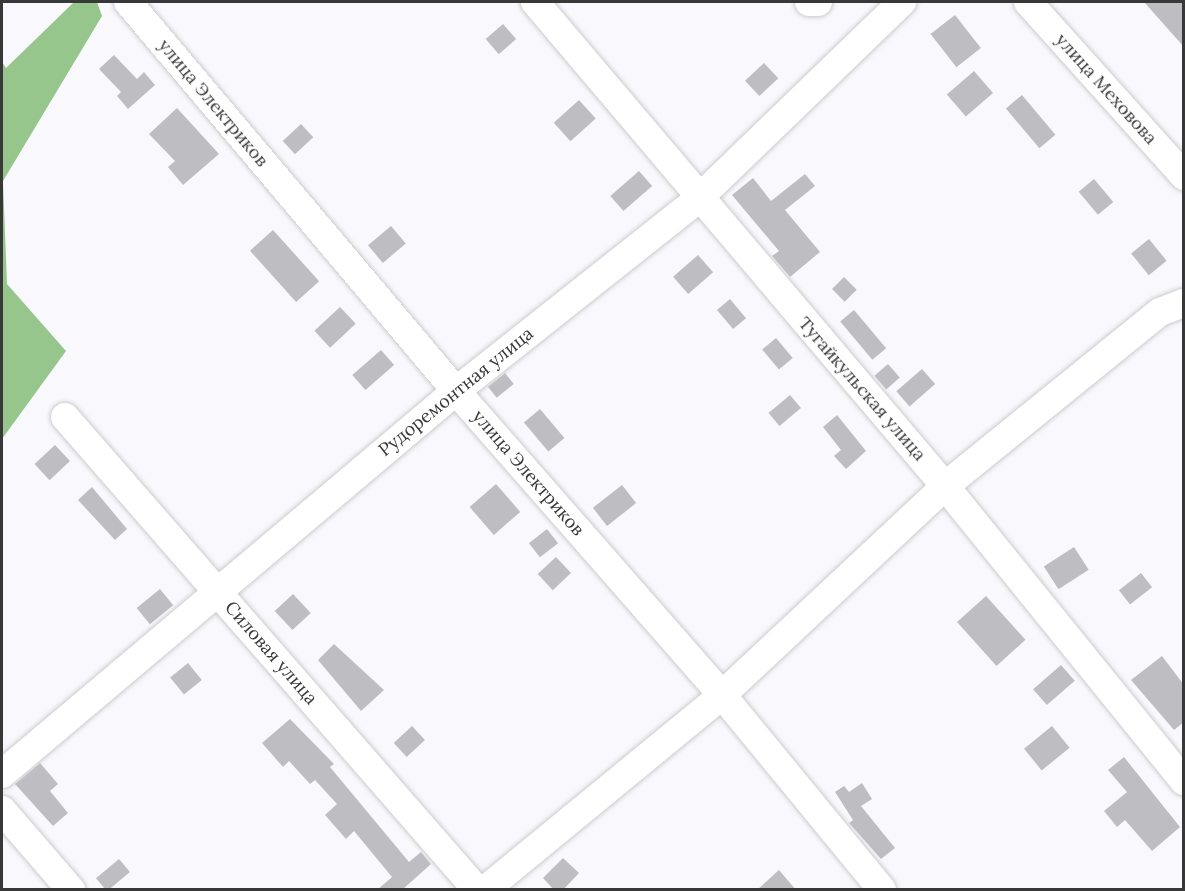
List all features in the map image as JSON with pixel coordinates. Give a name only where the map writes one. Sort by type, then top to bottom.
[{"type":"street","name":"улица Электриков","points":[[128,2],[456,391],[722,695],[882,890]]},
{"type":"street","name":"Тугайкульская улица","points":[[535,2],[698,199],[945,486],[1184,781]]},
{"type":"street","points":[[809,2],[818,2]]},
{"type":"street","name":"Рудоремонтная улица","points":[[2,774],[217,590],[456,391],[698,199],[902,2]]},
{"type":"street","name":"улица Меховова","points":[[1037,5],[1184,176]]},
{"type":"street","points":[[485,890],[722,695],[945,486],[1160,312],[1184,303]]},
{"type":"street","name":"Силовая улица","points":[[65,417],[477,890]]},
{"type":"street","points":[[2,810],[71,890]]},
{"type":"green space","points":[[74,2],[97,2],[102,16],[3,181],[7,284],[66,351],[2,439],[2,62],[6,68]]},
{"type":"building","points":[[1144,2],[1184,2],[1184,47]]},
{"type":"building","points":[[955,15],[981,48],[956,67],[931,34]]},
{"type":"building","points":[[503,24],[516,39],[499,54],[486,39]]},
{"type":"building","points":[[114,55],[137,79],[144,72],[155,85],[128,109],[117,96],[121,92],[99,69]]},
{"type":"building","points":[[764,63],[778,78],[759,96],[745,81]]},
{"type":"building","points":[[974,71],[993,93],[966,117],[947,95]]},
{"type":"building","points":[[1022,95],[1055,135],[1039,148],[1006,108]]},
{"type":"building","points":[[579,100],[596,119],[570,141],[554,123]]},
{"type":"building","points":[[177,108],[219,154],[183,185],[168,167],[175,161],[149,134]]},
{"type":"building","points":[[301,124],[313,137],[295,154],[283,141]]},
{"type":"building","points":[[639,171],[652,186],[623,211],[610,196]]},
{"type":"building","points":[[805,174],[815,186],[785,210],[820,252],[790,277],[772,256],[779,251],[732,195],[753,178],[771,201]]},
{"type":"building","points":[[1094,179],[1113,202],[1098,215],[1079,192]]},
{"type":"building","points":[[391,226],[406,244],[383,263],[368,245]]},
{"type":"building","points":[[273,230],[319,281],[296,302],[250,251]]},
{"type":"building","points":[[1149,239],[1167,261],[1149,275],[1131,253]]},
{"type":"building","points":[[698,255],[713,272],[688,294],[673,277]]},
{"type":"building","points":[[844,277],[857,290],[845,302],[832,289]]},
{"type":"building","points":[[730,299],[746,318],[733,329],[717,310]]},
{"type":"building","points":[[340,307],[356,324],[330,348],[314,331]]},
{"type":"building","points":[[854,310],[886,348],[872,360],[840,322]]},
{"type":"building","points":[[776,338],[793,358],[779,369],[762,350]]},
{"type":"building","points":[[381,350],[394,365],[365,390],[352,375]]},
{"type":"building","points":[[888,364],[900,378],[886,389],[874,376]]},
{"type":"building","points":[[922,369],[935,384],[909,406],[896,391]]},
{"type":"building","points":[[505,373],[514,384],[497,398],[488,387]]},
{"type":"building","points":[[790,395],[801,408],[779,426],[769,413]]},
{"type":"building","points":[[540,409],[564,438],[548,452],[524,422]]},
{"type":"building","points":[[837,415],[866,451],[846,469],[834,456],[841,450],[823,427]]},
{"type":"building","points":[[55,445],[70,461],[50,480],[35,464]]},
{"type":"building","points":[[496,484],[520,512],[494,535],[470,507]]},
{"type":"building","points":[[622,485],[636,503],[607,526],[593,508]]},
{"type":"building","points":[[92,487],[127,529],[115,540],[78,500]]},
{"type":"building","points":[[547,529],[558,543],[540,557],[529,543]]},
{"type":"building","points":[[1074,547],[1089,570],[1059,589],[1044,567]]},
{"type":"building","points":[[556,557],[571,573],[553,590],[538,574]]},
{"type":"building","points":[[1141,573],[1152,587],[1130,604],[1119,590]]},
{"type":"building","points":[[160,589],[173,605],[150,624],[137,608]]},
{"type":"building","points":[[293,594],[311,613],[292,630],[275,611]]},
{"type":"building","points":[[986,596],[1025,640],[996,666],[957,622]]},
{"type":"building","points":[[334,644],[384,690],[361,711],[318,660]]},
{"type":"building","points":[[1162,656],[1184,685],[1184,722],[1174,730],[1131,680]]},
{"type":"building","points":[[188,663],[202,680],[184,695],[170,677]]},
{"type":"building","points":[[1061,665],[1075,681],[1047,705],[1033,689]]},
{"type":"building","points":[[290,719],[334,764],[330,767],[409,862],[421,852],[431,864],[402,890],[377,890],[392,877],[354,831],[346,839],[325,815],[337,804],[315,780],[310,784],[289,761],[283,767],[262,743]]},
{"type":"building","points":[[412,726],[425,740],[407,757],[394,743]]},
{"type":"building","points":[[1052,726],[1070,748],[1042,770],[1024,749]]},
{"type":"building","points":[[1124,757],[1180,827],[1152,851],[1125,820],[1117,827],[1104,811],[1127,792],[1108,770]]},
{"type":"building","points":[[40,763],[58,784],[50,791],[68,813],[53,826],[15,784]]},
{"type":"building","points":[[862,783],[872,799],[861,806],[895,848],[881,859],[849,823],[853,820],[835,792],[844,786],[849,792]]},
{"type":"building","points":[[563,858],[579,873],[563,890],[554,890],[543,878]]},
{"type":"building","points":[[119,859],[130,872],[109,890],[106,890],[96,878]]},
{"type":"building","points":[[779,870],[796,890],[757,890]]}]
